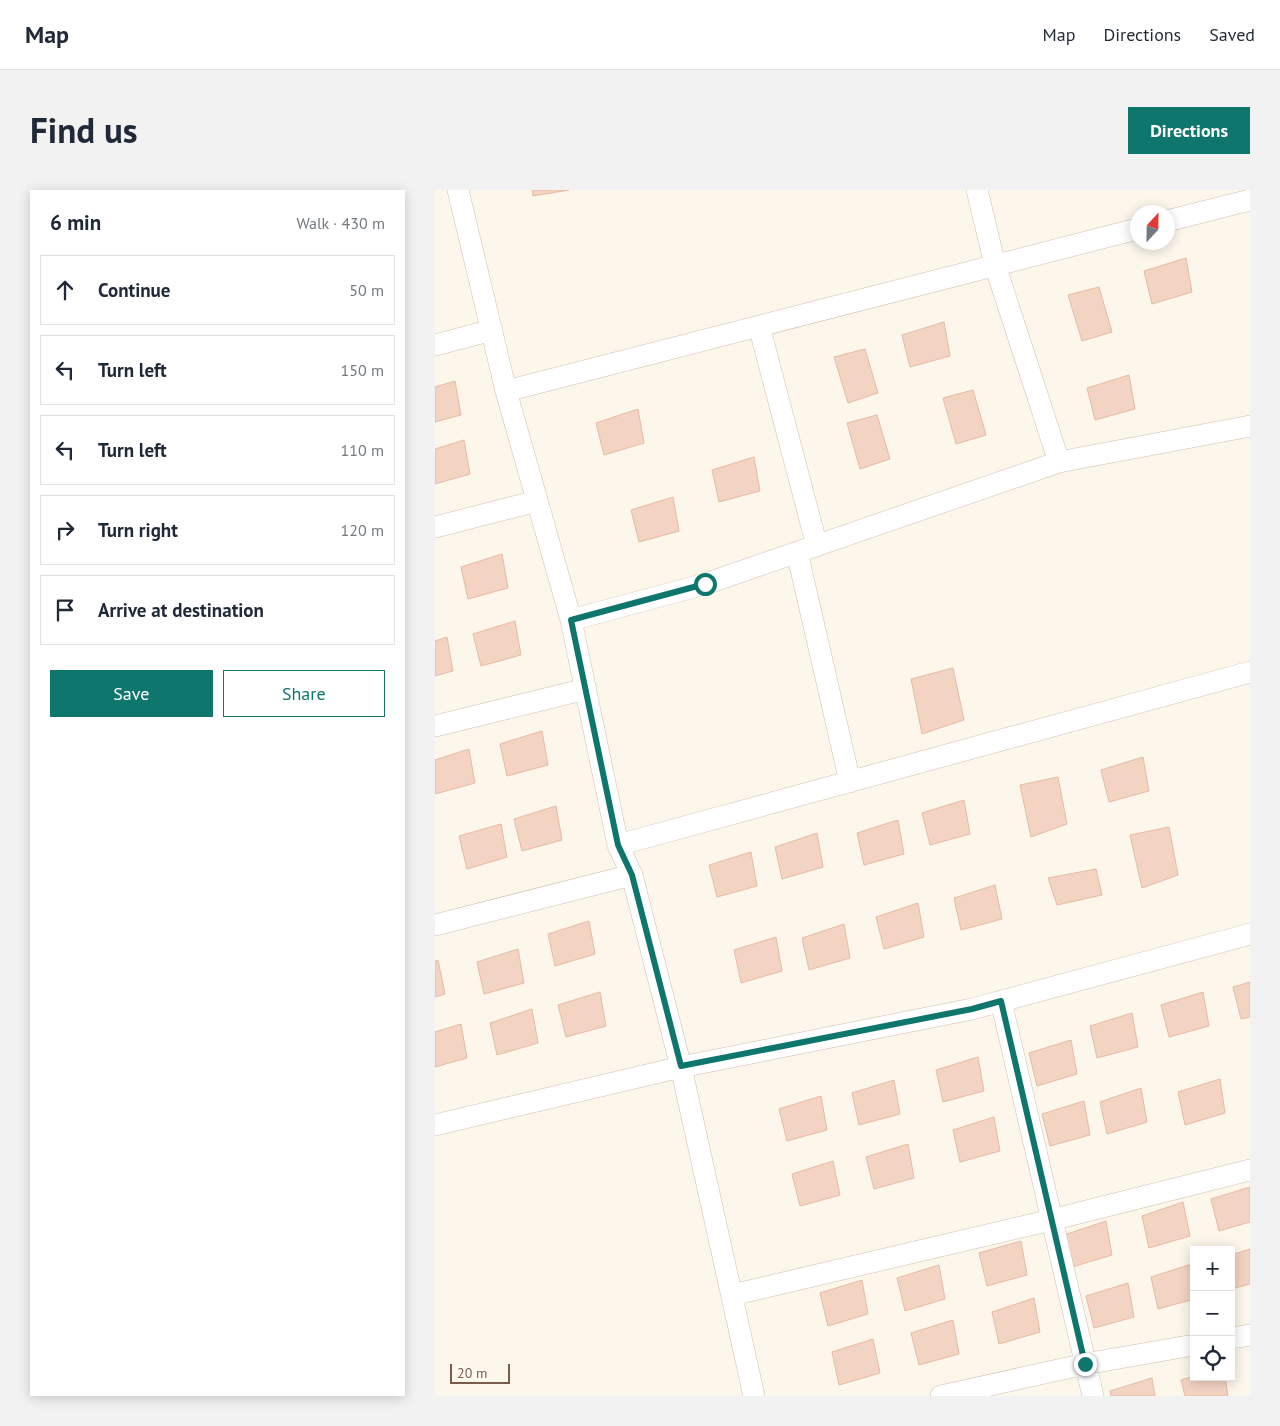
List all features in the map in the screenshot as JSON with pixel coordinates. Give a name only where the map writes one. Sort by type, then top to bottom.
[{"type":"street","points":[[458,190],[506,391],[571,620],[618,845],[632,875],[681,1066],[754,1396]]},
{"type":"street","points":[[977,190],[995,265],[1059,462]]},
{"type":"street","points":[[1175,219],[1250,200]]},
{"type":"street","points":[[506,391],[1130,231]]},
{"type":"street","points":[[759,326],[807,549],[850,782]]},
{"type":"street","points":[[435,345],[492,330]]},
{"type":"street","points":[[571,620],[705,584],[1059,462],[1250,426]]},
{"type":"street","points":[[435,527],[537,501]]},
{"type":"street","points":[[618,845],[1250,672]]},
{"type":"street","points":[[435,726],[586,689]]},
{"type":"street","points":[[435,925],[632,875]]},
{"type":"street","points":[[435,1125],[681,1066],[972,1009],[1250,934]]},
{"type":"street","points":[[1001,1001],[1093,1396]]},
{"type":"street","points":[[732,1295],[1051,1220],[1250,1170]]},
{"type":"street","points":[[1235,1337],[1250,1334]]},
{"type":"street","points":[[941,1396],[1085,1364],[1190,1346]]},
{"type":"building","points":[[532,190],[569,190],[533,196]]},
{"type":"building","points":[[1186,258],[1192,292],[1152,304],[1144,271]]},
{"type":"building","points":[[1099,287],[1112,332],[1082,341],[1068,295]]},
{"type":"building","points":[[944,322],[950,356],[910,367],[902,335]]},
{"type":"building","points":[[865,349],[878,393],[848,403],[834,357]]},
{"type":"building","points":[[1129,375],[1135,409],[1095,420],[1087,388]]},
{"type":"building","points":[[455,381],[461,415],[435,422],[435,387]]},
{"type":"building","points":[[973,390],[986,435],[956,444],[943,398]]},
{"type":"building","points":[[638,409],[644,443],[604,455],[596,423]]},
{"type":"building","points":[[877,415],[890,459],[860,469],[847,423]]},
{"type":"building","points":[[464,440],[470,474],[435,484],[435,449]]},
{"type":"building","points":[[754,457],[760,491],[719,502],[712,470]]},
{"type":"building","points":[[673,497],[679,531],[639,542],[631,510]]},
{"type":"building","points":[[502,554],[508,588],[468,599],[461,567]]},
{"type":"building","points":[[515,621],[521,655],[481,666],[473,634]]},
{"type":"building","points":[[447,637],[453,671],[435,676],[435,641]]},
{"type":"building","points":[[953,668],[964,720],[922,734],[911,679]]},
{"type":"building","points":[[542,731],[548,765],[507,776],[500,744]]},
{"type":"building","points":[[469,749],[475,783],[435,794],[435,760]]},
{"type":"building","points":[[1143,757],[1149,791],[1109,802],[1101,770]]},
{"type":"building","points":[[1058,777],[1067,824],[1031,837],[1020,785]]},
{"type":"building","points":[[964,800],[970,834],[930,845],[922,813]]},
{"type":"building","points":[[556,806],[562,840],[522,851],[514,819]]},
{"type":"building","points":[[898,820],[904,854],[864,865],[857,833]]},
{"type":"building","points":[[501,824],[507,857],[467,869],[459,836]]},
{"type":"building","points":[[1169,827],[1178,875],[1142,888],[1130,835]]},
{"type":"building","points":[[817,833],[823,867],[782,879],[775,847]]},
{"type":"building","points":[[751,852],[757,886],[717,897],[709,865]]},
{"type":"building","points":[[1096,869],[1102,895],[1057,905],[1048,878]]},
{"type":"building","points":[[995,885],[1002,919],[961,930],[954,898]]},
{"type":"building","points":[[918,903],[924,937],[884,949],[876,917]]},
{"type":"building","points":[[589,921],[595,954],[555,966],[548,934]]},
{"type":"building","points":[[844,924],[850,958],[809,970],[802,938]]},
{"type":"building","points":[[776,937],[782,971],[741,983],[734,950]]},
{"type":"building","points":[[518,949],[524,983],[484,994],[477,962]]},
{"type":"building","points":[[438,960],[445,994],[435,997],[435,961]]},
{"type":"building","points":[[1250,982],[1250,1017],[1241,1019],[1233,987]]},
{"type":"building","points":[[600,992],[606,1026],[566,1037],[558,1005]]},
{"type":"building","points":[[1203,992],[1209,1026],[1169,1037],[1161,1005]]},
{"type":"building","points":[[532,1009],[538,1043],[497,1055],[490,1023]]},
{"type":"building","points":[[1132,1013],[1138,1047],[1097,1058],[1090,1026]]},
{"type":"building","points":[[461,1024],[467,1058],[435,1067],[435,1032]]},
{"type":"building","points":[[1071,1040],[1077,1074],[1037,1086],[1029,1053]]},
{"type":"building","points":[[978,1057],[984,1091],[943,1102],[936,1070]]},
{"type":"building","points":[[1220,1079],[1225,1113],[1185,1125],[1178,1092]]},
{"type":"building","points":[[894,1080],[900,1114],[859,1125],[852,1093]]},
{"type":"building","points":[[1141,1088],[1147,1122],[1107,1134],[1100,1102]]},
{"type":"building","points":[[821,1096],[827,1130],[787,1141],[779,1109]]},
{"type":"building","points":[[1084,1101],[1090,1135],[1050,1146],[1042,1114]]},
{"type":"building","points":[[994,1117],[1000,1151],[960,1162],[953,1130]]},
{"type":"building","points":[[908,1144],[914,1178],[874,1189],[866,1157]]},
{"type":"building","points":[[833,1161],[840,1195],[800,1206],[792,1174]]},
{"type":"building","points":[[1250,1187],[1250,1222],[1219,1231],[1211,1199]]},
{"type":"building","points":[[1183,1202],[1190,1236],[1149,1248],[1142,1216]]},
{"type":"building","points":[[1106,1221],[1112,1255],[1072,1267],[1064,1235]]},
{"type":"building","points":[[1021,1241],[1027,1275],[987,1286],[979,1253]]},
{"type":"building","points":[[1250,1249],[1250,1284],[1235,1288],[1235,1254]]},
{"type":"building","points":[[939,1265],[945,1299],[905,1311],[897,1278]]},
{"type":"building","points":[[1190,1265],[1190,1300],[1158,1309],[1151,1277]]},
{"type":"building","points":[[862,1280],[868,1314],[828,1326],[820,1293]]},
{"type":"building","points":[[1128,1283],[1134,1317],[1094,1328],[1086,1296]]},
{"type":"building","points":[[1034,1298],[1040,1332],[999,1344],[992,1312]]},
{"type":"building","points":[[953,1320],[959,1354],[919,1365],[911,1333]]},
{"type":"building","points":[[873,1339],[880,1373],[839,1385],[832,1352]]},
{"type":"building","points":[[1190,1377],[1190,1381],[1226,1381],[1228,1396],[1185,1396],[1181,1380]]},
{"type":"building","points":[[1152,1378],[1155,1396],[1111,1396],[1110,1391]]},
{"type":"route","points":[[705,584],[571,620],[618,845],[632,875],[681,1066],[972,1009],[1001,1001],[1085,1364]]}]
